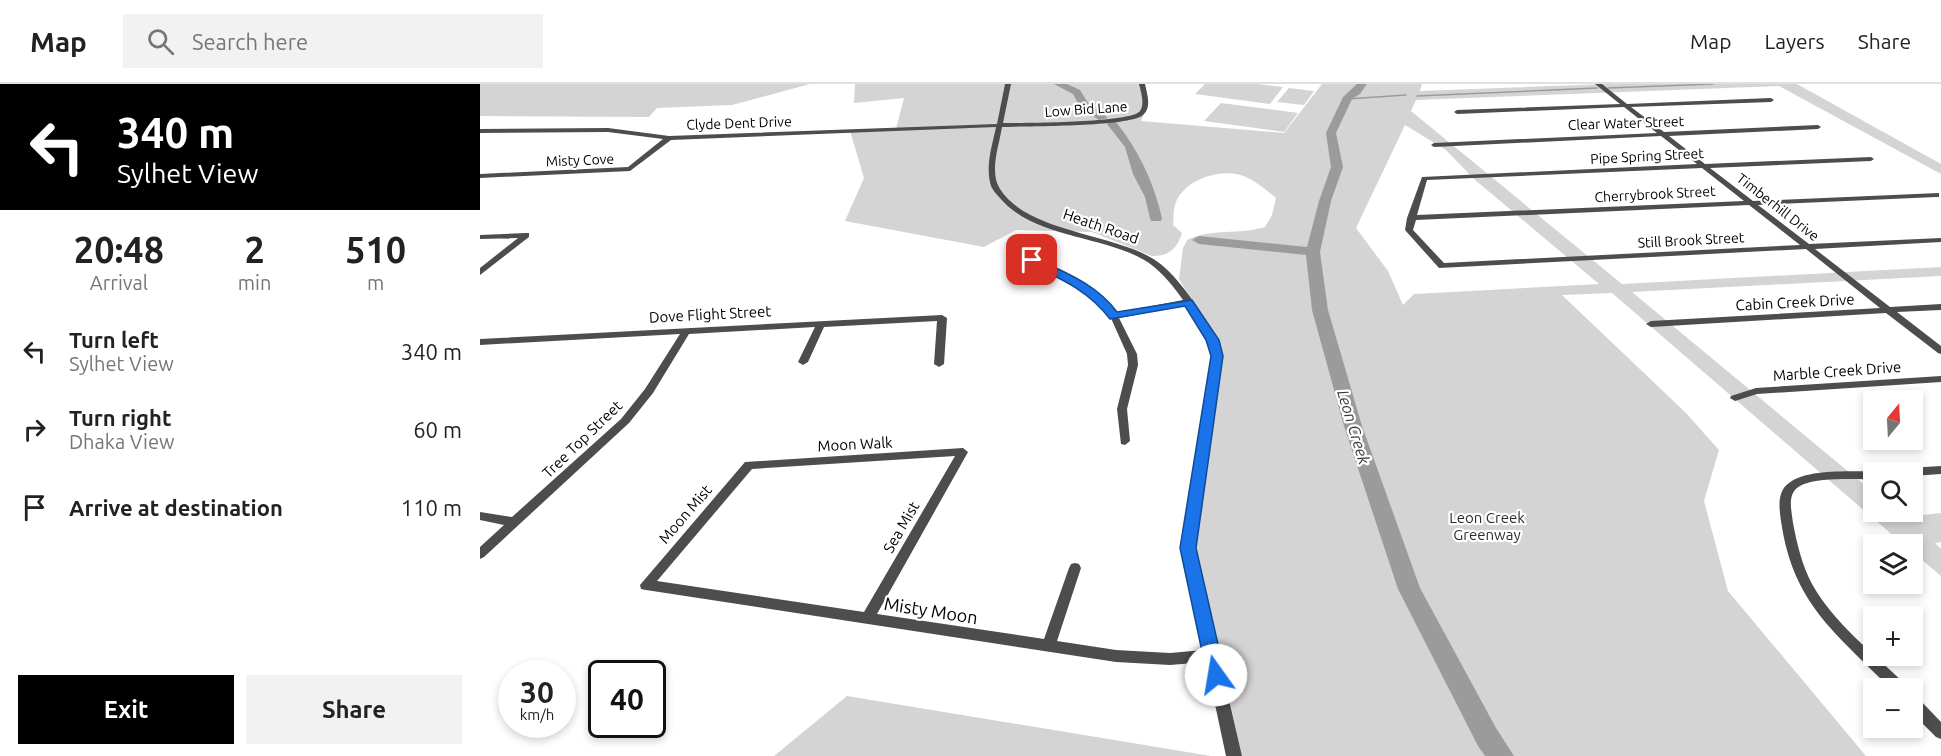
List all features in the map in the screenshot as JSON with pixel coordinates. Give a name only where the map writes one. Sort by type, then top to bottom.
[{"type":"street","name":"Heath Road","points":[[1008,84],[990,174],[995,189],[1008,203],[1042,222],[1141,255],[1158,266],[1188,302],[1212,340],[1217,356],[1188,548],[1234,756]]},
{"type":"street","name":"Low Bid Lane","points":[[1000,126],[1132,118],[1144,112],[1147,107],[1142,84]]},
{"type":"street","name":"Timberhill Drive","points":[[1598,84],[1941,351]]},
{"type":"street","points":[[1457,112],[1771,100]]},
{"type":"street","name":"Clyde Dent Drive","points":[[480,131],[629,130],[643,136],[669,138],[1000,126]]},
{"type":"street","name":"Clear Water Street","points":[[1434,145],[1818,127]]},
{"type":"street","name":"Misty Cove","points":[[480,176],[630,169],[669,138]]},
{"type":"street","name":"Pipe Spring Street","points":[[1411,218],[1424,178],[1871,159]]},
{"type":"street","name":"Cherrybrook Street","points":[[1411,218],[1936,195]]},
{"type":"street","name":"Still Brook Street","points":[[1411,218],[1409,225],[1411,235],[1442,267],[1941,240]]},
{"type":"street","points":[[480,237],[526,235],[480,273]]},
{"type":"street","points":[[1032,260],[1080,283],[1102,300],[1114,316],[1132,354],[1133,365],[1122,409],[1125,441]]},
{"type":"street","points":[[1114,316],[1188,302]]},
{"type":"street","name":"Cabin Creek Drive","points":[[1651,324],[1941,307]]},
{"type":"street","name":"Dove Flight Street","points":[[480,342],[942,318],[939,364]]},
{"type":"street","points":[[802,362],[821,324]]},
{"type":"street","name":"Tree Top Street","points":[[480,554],[625,421],[649,391],[687,330]]},
{"type":"street","name":"Marble Creek Drive","points":[[1735,398],[1756,391],[1941,379]]},
{"type":"street","name":"Moon Walk","points":[[749,465],[963,452]]},
{"type":"street","name":"Sea Mist","points":[[867,619],[963,452]]},
{"type":"street","name":"Moon Mist","points":[[646,585],[749,465]]},
{"type":"street","points":[[1923,471],[1941,470]]},
{"type":"street","points":[[1863,476],[1811,479],[1790,488],[1784,504],[1788,529],[1805,583],[1813,597],[1889,678]]},
{"type":"street","points":[[480,516],[514,522]]},
{"type":"street","points":[[1049,646],[1075,568]]},
{"type":"street","name":"Misty Moon","points":[[646,585],[1143,659],[1211,655]]},
{"type":"street","points":[[1923,713],[1941,732]]},
{"type":"green space","points":[[480,84],[810,84],[732,105],[657,108],[649,117],[480,116]]},
{"type":"green space","name":"Leon Creek Greenway","points":[[855,84],[1142,84],[1147,107],[1141,121],[1284,133],[1322,84],[1422,84],[1420,91],[1606,84],[1797,84],[1941,164],[1941,174],[1779,86],[1416,100],[1411,111],[1622,284],[1941,267],[1941,276],[1632,292],[1863,484],[1863,509],[1612,293],[1562,295],[1686,413],[1719,450],[1704,501],[1728,591],[1866,756],[1242,756],[1197,553],[1197,532],[1221,348],[1179,279],[1183,248],[1187,240],[1206,234],[1265,227],[1272,215],[1276,198],[1257,183],[1241,175],[1219,174],[1193,183],[1180,195],[1175,204],[1173,225],[1182,233],[1178,243],[1168,253],[1152,256],[1092,232],[1016,230],[984,247],[845,221],[864,178],[850,131],[896,129],[904,98],[854,103]],"holes":[[[1405,125],[1446,150],[1474,179],[1599,284],[1414,294],[1403,305],[1388,271],[1356,228]]]},
{"type":"green space","points":[[1205,84],[1257,84],[1283,87],[1270,104],[1195,94]]},
{"type":"green space","points":[[1289,88],[1314,91],[1304,105],[1277,102]]},
{"type":"green space","points":[[1221,103],[1298,113],[1284,132],[1204,121]]},
{"type":"green space","name":"Leon Creek Greenway","points":[[1941,513],[1941,542],[1935,543],[1941,549],[1941,576],[1923,561],[1923,534],[1891,534],[1877,522],[1923,522],[1923,515]]},
{"type":"green space","points":[[847,696],[1211,756],[774,756]]},
{"type":"waterway","points":[[1059,84],[1077,92],[1084,105],[1103,118]]},
{"type":"waterway","name":"Leon Creek","points":[[1313,252],[1325,201],[1337,167],[1331,133],[1348,97],[1357,92],[1362,84]]},
{"type":"waterway","points":[[1608,88],[1713,84]]},
{"type":"waterway","points":[[1417,96],[1597,88]]},
{"type":"waterway","points":[[1347,99],[1406,95]]},
{"type":"waterway","points":[[1112,124],[1130,147],[1139,174],[1151,197],[1156,218]]},
{"type":"waterway","points":[[1199,240],[1313,252]]},
{"type":"waterway","name":"Leon Creek","points":[[1313,252],[1320,310],[1353,426],[1409,589],[1487,737],[1501,756]]},
{"type":"route","points":[[1032,260],[1080,283],[1102,300],[1114,316],[1188,302],[1216,348],[1217,356],[1188,548],[1189,561],[1216,675]]}]
